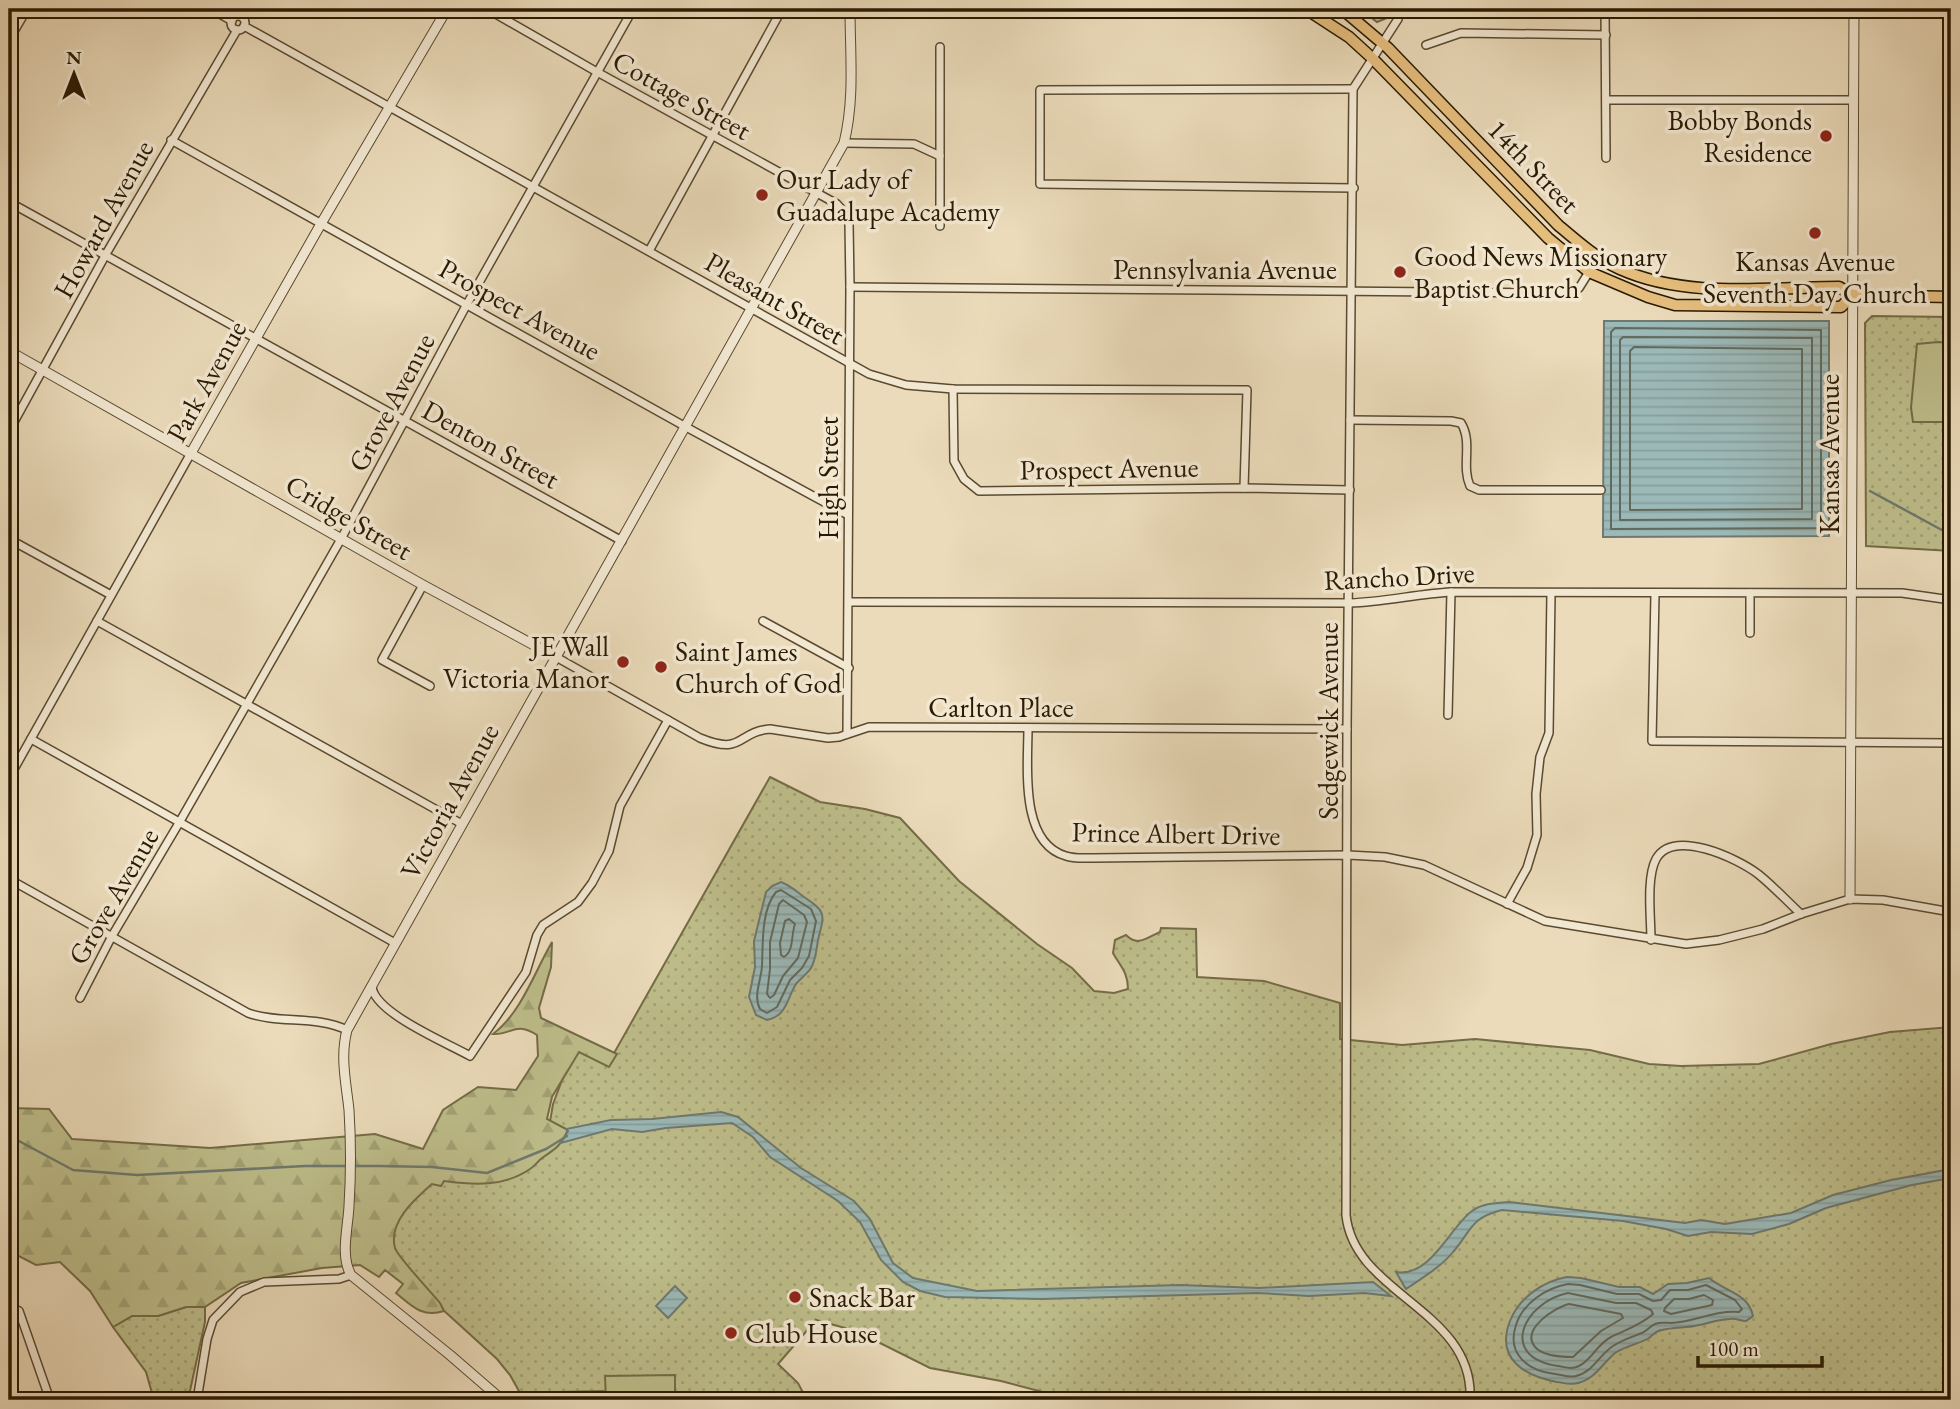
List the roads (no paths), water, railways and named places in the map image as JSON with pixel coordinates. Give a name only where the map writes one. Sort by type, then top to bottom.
[{"type":"main road","name":"14th Street","points":[[1306,9],[1349,37],[1373,58],[1548,238],[1589,272],[1648,297],[1675,304],[1841,307],[1853,295],[1839,287],[1710,288],[1674,284],[1648,279],[1619,268],[1587,250],[1558,225],[1382,42],[1342,9]]},
{"type":"main road","points":[[1853,295],[1951,297]]},
{"type":"street","points":[[9,40],[27,9]]},
{"type":"street","points":[[211,9],[240,28],[245,22],[241,17]]},
{"type":"street","points":[[241,17],[247,9]]},
{"type":"street","name":"Park Avenue","points":[[9,778],[322,222],[447,9]]},
{"type":"street","name":"Cottage Street","points":[[487,9],[837,204],[846,214],[849,223]]},
{"type":"street","name":"Grove Avenue","points":[[80,998],[112,936],[341,538],[467,304],[633,9]]},
{"type":"street","points":[[649,251],[782,9]]},
{"type":"street","name":"Victoria Avenue","points":[[351,1275],[346,1259],[350,1147],[343,1057],[347,1030],[844,143],[852,87],[850,9]]},
{"type":"street","points":[[1353,188],[1040,184],[1040,90],[1353,89],[1398,19],[1399,9]]},
{"type":"street","points":[[1605,9],[1606,158]]},
{"type":"street","name":"Kansas Avenue","points":[[1850,900],[1854,9]]},
{"type":"street","points":[[232,21],[235,17],[241,17]]},
{"type":"street","name":"Pleasant Street","points":[[240,28],[388,107],[869,374],[906,385],[953,389],[1247,390],[1244,488]]},
{"type":"street","name":"Howard Avenue","points":[[9,431],[171,140],[240,28]]},
{"type":"street","points":[[1426,45],[1461,33],[1605,36]]},
{"type":"street","points":[[940,47],[940,226]]},
{"type":"street","name":"Sedgewick Avenue","points":[[1353,89],[1346,1215],[1348,1231],[1355,1247],[1392,1287],[1434,1320],[1454,1345],[1468,1377],[1470,1400]]},
{"type":"street","points":[[1606,100],[1853,100]]},
{"type":"street","name":"Prospect Avenue","points":[[171,140],[848,515]]},
{"type":"street","points":[[844,143],[914,144],[940,156]]},
{"type":"street","name":"Denton Street","points":[[9,202],[622,541]]},
{"type":"street","name":"High Street","points":[[847,734],[849,223]]},
{"type":"street","name":"Pennsylvania Avenue","points":[[850,287],[1569,293],[1579,288],[1589,272]]},
{"type":"street","name":"Cridge Street","points":[[9,351],[668,720]]},
{"type":"street","name":"Prospect Avenue","points":[[953,389],[954,461],[964,479],[979,491],[1244,488],[1350,490]]},
{"type":"street","points":[[1350,421],[1461,423],[1466,432],[1466,478],[1470,486],[1479,490],[1601,490]]},
{"type":"street","points":[[9,538],[111,596]]},
{"type":"street","points":[[423,585],[382,660],[430,686]]},
{"type":"street","points":[[1448,715],[1451,592]]},
{"type":"street","name":"Rancho Drive","points":[[849,602],[1350,603],[1385,602],[1417,594],[1451,592],[1851,592],[1902,593],[1951,600]]},
{"type":"street","points":[[1507,904],[1527,868],[1537,835],[1536,794],[1540,757],[1549,733],[1551,593]]},
{"type":"street","points":[[1750,593],[1750,633]]},
{"type":"street","points":[[1655,594],[1652,741],[1951,743]]},
{"type":"street","points":[[97,621],[462,824]]},
{"type":"street","points":[[764,621],[849,668]]},
{"type":"street","points":[[371,985],[372,994],[392,1013],[470,1056],[526,972],[537,935],[543,925],[579,902],[592,883],[609,851],[620,806],[668,720]]},
{"type":"street","name":"Carlton Place","points":[[668,720],[700,738],[724,746],[742,741],[761,730],[770,729],[828,738],[869,727],[1347,729]]},
{"type":"street","name":"Prince Albert Drive","points":[[1028,728],[1029,802],[1036,829],[1049,846],[1065,856],[1093,859],[1348,855],[1385,857],[1424,865],[1545,921],[1686,944],[1719,940],[1763,929],[1801,914],[1850,900],[1883,900],[1951,912]]},
{"type":"street","points":[[30,739],[395,943]]},
{"type":"street","points":[[1651,940],[1651,873],[1657,858],[1667,848],[1688,844],[1723,855],[1756,873],[1801,914]]},
{"type":"street","points":[[9,878],[248,1013],[331,1024],[347,1030]]},
{"type":"street","points":[[197,1400],[212,1320],[240,1293],[264,1282],[339,1279],[351,1275],[502,1400]]},
{"type":"street","points":[[9,1306],[19,1311],[50,1400]]},
{"type":"street","points":[[820,1400],[831,1397],[837,1400]]},
{"type":"water","points":[[1604,321],[1829,321],[1829,536],[1603,537]]},
{"type":"water","points":[[781,882],[820,909],[822,922],[811,968],[796,984],[783,1011],[767,1020],[756,1015],[749,997],[755,967],[754,941],[766,892]]},
{"type":"water","points":[[721,1112],[738,1117],[801,1168],[854,1201],[870,1219],[893,1263],[913,1278],[977,1291],[1180,1285],[1259,1288],[1373,1282],[1391,1296],[1364,1293],[1309,1296],[1257,1293],[1042,1299],[945,1297],[920,1291],[903,1282],[881,1260],[860,1222],[838,1201],[770,1157],[753,1137],[732,1123],[642,1132],[612,1129],[561,1143],[568,1131],[566,1129],[611,1120]]},
{"type":"water","points":[[1951,1169],[1951,1178],[1912,1185],[1826,1208],[1789,1224],[1752,1234],[1711,1232],[1688,1236],[1623,1221],[1502,1210],[1477,1221],[1443,1263],[1406,1289],[1396,1272],[1408,1272],[1429,1260],[1464,1218],[1481,1206],[1490,1204],[1510,1202],[1685,1223],[1701,1220],[1725,1224],[1791,1213],[1833,1195],[1891,1180]]},
{"type":"water","points":[[1567,1277],[1619,1287],[1640,1287],[1653,1294],[1668,1284],[1709,1278],[1746,1302],[1753,1316],[1746,1321],[1726,1319],[1658,1331],[1649,1338],[1615,1353],[1594,1375],[1584,1381],[1572,1384],[1557,1382],[1534,1375],[1516,1364],[1507,1346],[1506,1334],[1514,1313],[1526,1298],[1549,1282]]},
{"type":"water","points":[[675,1286],[687,1298],[668,1318],[656,1306]]},
{"type":"waterway","points":[[1870,491],[1951,535]]},
{"type":"waterway","points":[[9,1139],[17,1140],[73,1170],[137,1175],[305,1166],[432,1167],[487,1173],[546,1149],[567,1136]]},
{"type":"place","name":"Bobby Bonds Residence","points":[[1826,136]]},
{"type":"place","name":"Our Lady of Guadalupe Academy","points":[[762,195]]},
{"type":"place","name":"Kansas Avenue Seventh Day Church","points":[[1815,233]]},
{"type":"place","name":"Good News Missionary Baptist Church","points":[[1400,272]]},
{"type":"place","name":"JE Wall Victoria Manor","points":[[623,662]]},
{"type":"place","name":"Saint James Church of God","points":[[661,667]]},
{"type":"place","name":"Snack Bar","points":[[795,1297]]},
{"type":"place","name":"Club House","points":[[731,1333]]}]
